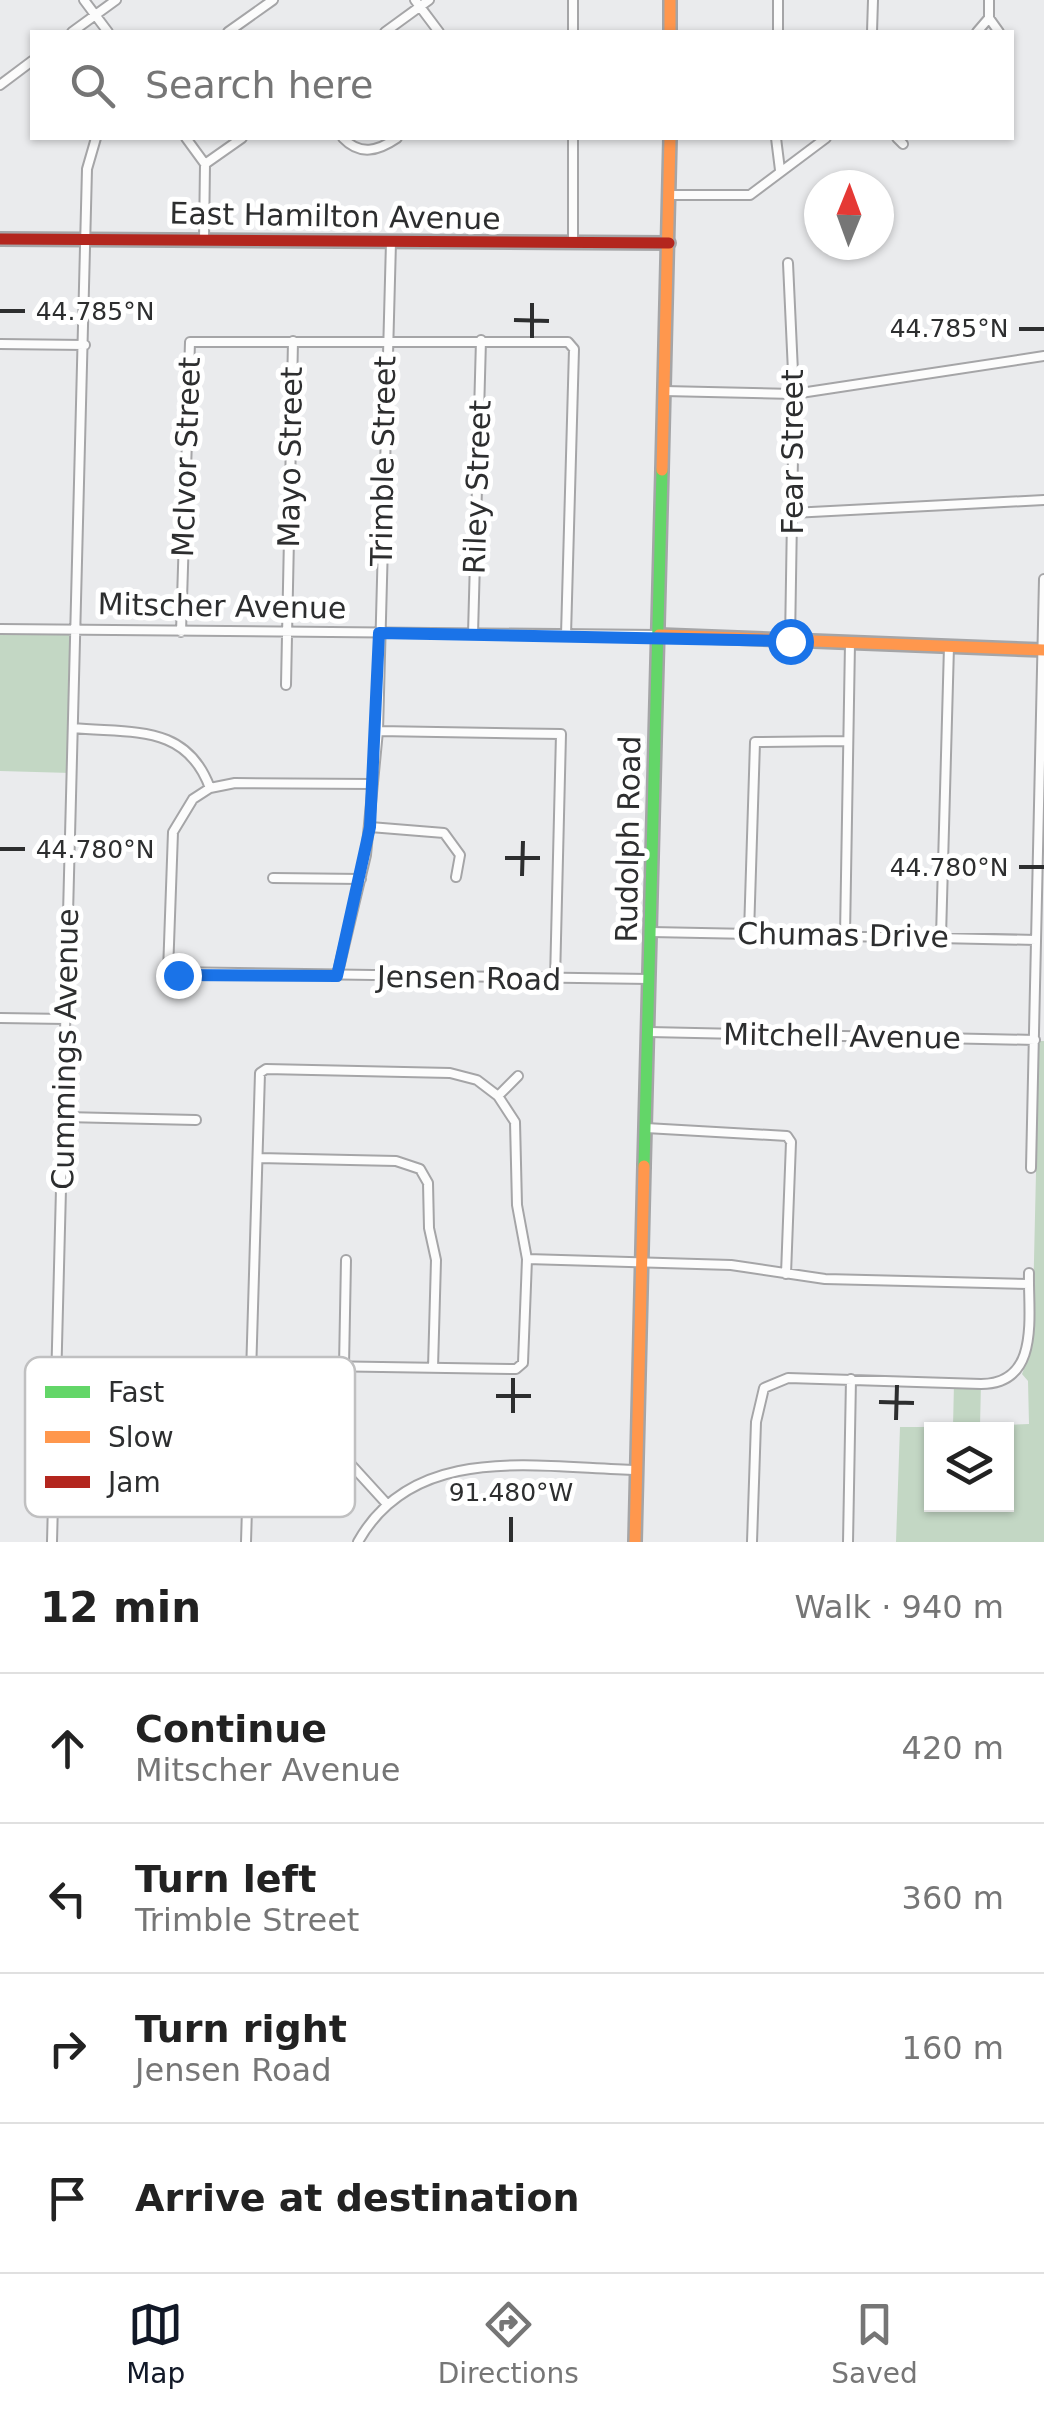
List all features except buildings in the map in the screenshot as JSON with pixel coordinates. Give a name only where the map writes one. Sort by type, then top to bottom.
[{"type":"street","points":[[84,0],[106,30]]},
{"type":"street","points":[[75,30],[116,0]]},
{"type":"street","points":[[231,30],[273,0]]},
{"type":"street","points":[[387,30],[418,3],[429,0]]},
{"type":"street","points":[[572,30],[574,0]]},
{"type":"street","points":[[670,0],[670,30]]},
{"type":"street","points":[[778,0],[778,30]]},
{"type":"street","points":[[872,30],[873,0]]},
{"type":"street","points":[[979,30],[989,18],[990,0]]},
{"type":"street","points":[[418,3],[438,30]]},
{"type":"street","points":[[989,18],[998,30]]},
{"type":"street","points":[[0,85],[30,63]]},
{"type":"street","name":"Cummings Avenue","points":[[57,1357],[87,169],[95,140]]},
{"type":"street","points":[[187,140],[205,164],[204,239]]},
{"type":"street","points":[[205,164],[239,140]]},
{"type":"street","points":[[345,140],[362,150],[373,150],[393,140]]},
{"type":"street","points":[[572,140],[573,243]]},
{"type":"street","name":"Rudolph Road","points":[[635,1542],[670,140]]},
{"type":"street","points":[[776,140],[780,170]]},
{"type":"street","points":[[670,195],[750,194],[823,140]]},
{"type":"street","name":"East Hamilton Avenue","points":[[0,238],[669,243]]},
{"type":"street","name":"Trimble Street","points":[[337,976],[370,827],[378,732],[391,242]]},
{"type":"street","name":"Fear Street","points":[[788,263],[794,394],[790,641]]},
{"type":"street","points":[[293,340],[568,342],[574,348],[566,635]]},
{"type":"street","name":"McIvor Street","points":[[181,632],[190,342],[293,340]]},
{"type":"street","name":"Mayo Street","points":[[286,685],[293,340]]},
{"type":"street","name":"Riley Street","points":[[473,634],[481,340]]},
{"type":"street","points":[[0,344],[84,345]]},
{"type":"street","points":[[664,392],[794,394],[1044,356]]},
{"type":"street","points":[[792,513],[1044,500]]},
{"type":"street","points":[[1032,1168],[1044,579]]},
{"type":"street","name":"Mitscher Avenue","points":[[0,629],[658,635],[1043,650]]},
{"type":"street","points":[[845,936],[850,643]]},
{"type":"street","points":[[941,938],[950,646]]},
{"type":"street","points":[[73,728],[176,741],[202,766],[210,788],[235,783],[374,784]]},
{"type":"street","points":[[378,732],[561,734],[555,980]]},
{"type":"street","points":[[749,933],[755,742],[846,742]]},
{"type":"street","name":"Jensen Road","points":[[210,788],[193,799],[173,832],[168,972],[650,979]]},
{"type":"street","points":[[370,827],[444,833],[460,855],[456,876]]},
{"type":"street","points":[[273,878],[361,879]]},
{"type":"street","name":"Chumas Drive","points":[[651,932],[1036,940]]},
{"type":"street","points":[[0,1018],[66,1019]]},
{"type":"street","name":"Mitchell Avenue","points":[[649,1032],[1035,1040]]},
{"type":"street","points":[[252,1357],[260,1073],[266,1068],[450,1073],[477,1080],[498,1096],[514,1122],[518,1140],[517,1205],[527,1259],[523,1363],[516,1369],[355,1366]]},
{"type":"street","points":[[498,1096],[518,1076]]},
{"type":"street","points":[[64,1117],[196,1120]]},
{"type":"street","points":[[646,1128],[787,1136],[790,1142],[786,1274]]},
{"type":"street","points":[[258,1158],[396,1161],[420,1169],[428,1183],[429,1228],[436,1260],[433,1368]]},
{"type":"street","points":[[527,1259],[730,1265],[825,1280],[1029,1284]]},
{"type":"street","points":[[344,1357],[346,1260]]},
{"type":"street","points":[[752,1542],[756,1422],[764,1388],[788,1378],[989,1384],[1006,1379],[1019,1370],[1027,1354],[1029,1273]]},
{"type":"street","points":[[848,1542],[851,1380]]},
{"type":"street","points":[[358,1542],[386,1503],[412,1485],[444,1472],[477,1466],[637,1470]]},
{"type":"street","points":[[355,1469],[386,1503]]},
{"type":"street","name":"Cummings Avenue","points":[[52,1542],[53,1517]]},
{"type":"street","points":[[246,1542],[247,1517]]},
{"type":"green space","points":[[0,629],[77,630],[71,773],[0,771]]},
{"type":"green space","points":[[1039,1041],[1044,1041],[1044,1542],[896,1542],[900,1427],[924,1427],[924,1512],[1014,1512],[1014,1425],[1029,1424],[1028,1381],[1022,1374],[1032,1348]]},
{"type":"green space","points":[[954,1383],[981,1384],[980,1422],[953,1422]]},
{"type":"traffic: fast","points":[[644,1166],[662,470]]},
{"type":"traffic: slow","points":[[670,0],[670,30]]},
{"type":"traffic: slow","points":[[662,470],[670,140]]},
{"type":"traffic: slow","points":[[659,635],[1044,650]]},
{"type":"traffic: slow","points":[[635,1542],[644,1166]]},
{"type":"traffic: jam","points":[[0,239],[669,243]]},
{"type":"route","points":[[178,975],[337,976],[370,827],[378,732],[379,633],[658,635],[790,641]]}]
